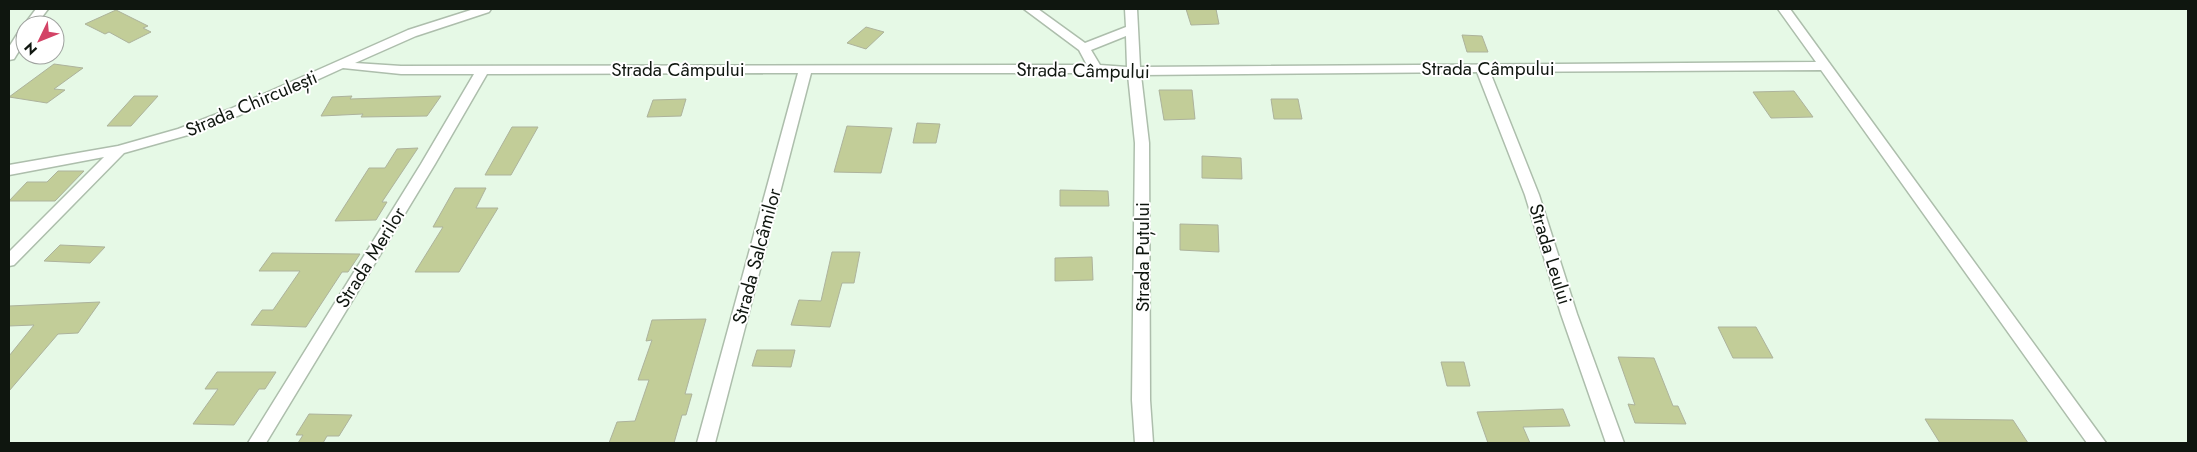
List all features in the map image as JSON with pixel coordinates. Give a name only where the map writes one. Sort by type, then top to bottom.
[{"type":"street","name":"Strada Chirculești","points":[[9,170],[119,150],[183,132],[235,112],[412,33],[485,9]]},
{"type":"street","points":[[1030,9],[1084,48],[1095,69]]},
{"type":"street","name":"Strada Puțului","points":[[1131,9],[1134,71],[1142,144],[1141,400],[1144,443]]},
{"type":"street","points":[[1784,9],[2097,443]]},
{"type":"street","points":[[1084,48],[1133,29]]},
{"type":"street","name":"Strada Câmpului","points":[[341,64],[354,67],[401,70],[1095,69],[1134,71],[1826,66]]},
{"type":"street","name":"Strada Leului","points":[[1482,68],[1486,83],[1532,196],[1570,314],[1615,443]]},
{"type":"street","name":"Strada Salcâmilor","points":[[706,443],[806,69]]},
{"type":"street","name":"Strada Merilor","points":[[257,443],[312,349],[454,121],[483,70]]},
{"type":"street","points":[[9,261],[119,150]]},
{"type":"building","points":[[1186,9],[1216,9],[1219,24],[1191,25]]},
{"type":"building","points":[[116,10],[148,26],[143,28],[151,32],[129,43],[109,32],[105,34],[85,24]]},
{"type":"building","points":[[866,27],[884,32],[866,49],[847,43]]},
{"type":"building","points":[[1462,35],[1482,36],[1488,52],[1467,52]]},
{"type":"building","points":[[53,65],[83,68],[54,89],[65,90],[47,103],[9,97]]},
{"type":"building","points":[[1159,90],[1192,90],[1195,119],[1164,120]]},
{"type":"building","points":[[1794,91],[1813,117],[1771,118],[1753,92]]},
{"type":"building","points":[[134,96],[158,96],[131,126],[107,126]]},
{"type":"building","points":[[352,96],[350,99],[441,96],[427,116],[361,117],[363,114],[321,116],[332,97]]},
{"type":"building","points":[[686,99],[681,116],[647,117],[653,100]]},
{"type":"building","points":[[1271,99],[1298,99],[1302,119],[1274,119]]},
{"type":"building","points":[[917,123],[940,124],[936,143],[913,143]]},
{"type":"building","points":[[847,126],[892,128],[881,173],[834,172]]},
{"type":"building","points":[[512,127],[538,127],[511,175],[485,175]]},
{"type":"building","points":[[418,148],[382,202],[387,202],[376,220],[335,221],[369,168],[385,168],[397,149]]},
{"type":"building","points":[[1202,156],[1241,158],[1242,179],[1202,178]]},
{"type":"building","points":[[58,171],[84,171],[55,201],[9,201],[27,182],[47,182]]},
{"type":"building","points":[[455,188],[486,188],[476,208],[498,208],[459,272],[415,272],[443,227],[433,227]]},
{"type":"building","points":[[1060,190],[1108,191],[1109,206],[1060,206]]},
{"type":"building","points":[[1180,224],[1218,225],[1219,252],[1180,250]]},
{"type":"building","points":[[60,245],[105,247],[90,263],[44,261]]},
{"type":"building","points":[[832,252],[860,252],[854,283],[842,283],[830,327],[791,325],[799,300],[821,301]]},
{"type":"building","points":[[272,253],[360,254],[348,272],[342,272],[306,327],[251,325],[262,310],[273,310],[300,271],[259,271]]},
{"type":"building","points":[[1092,257],[1093,280],[1055,281],[1055,258]]},
{"type":"building","points":[[100,302],[78,333],[58,334],[9,391],[9,356],[34,325],[9,326],[9,306]]},
{"type":"building","points":[[706,319],[685,394],[692,394],[686,415],[682,415],[674,443],[609,443],[617,422],[635,421],[649,380],[638,380],[652,340],[646,341],[652,320]]},
{"type":"building","points":[[1718,327],[1756,327],[1773,358],[1733,358]]},
{"type":"building","points":[[757,350],[795,350],[791,367],[752,366]]},
{"type":"building","points":[[1618,357],[1654,358],[1673,406],[1678,406],[1686,424],[1635,423],[1628,404],[1635,405]]},
{"type":"building","points":[[1441,362],[1464,362],[1470,386],[1447,386]]},
{"type":"building","points":[[217,372],[276,372],[265,389],[259,389],[234,425],[193,424],[218,389],[205,389]]},
{"type":"building","points":[[1563,409],[1570,426],[1523,427],[1530,443],[1488,443],[1477,412]]},
{"type":"building","points":[[309,414],[352,415],[339,436],[327,436],[323,443],[298,443],[303,435],[296,435]]},
{"type":"building","points":[[1925,419],[2013,420],[2028,443],[1940,443]]}]
